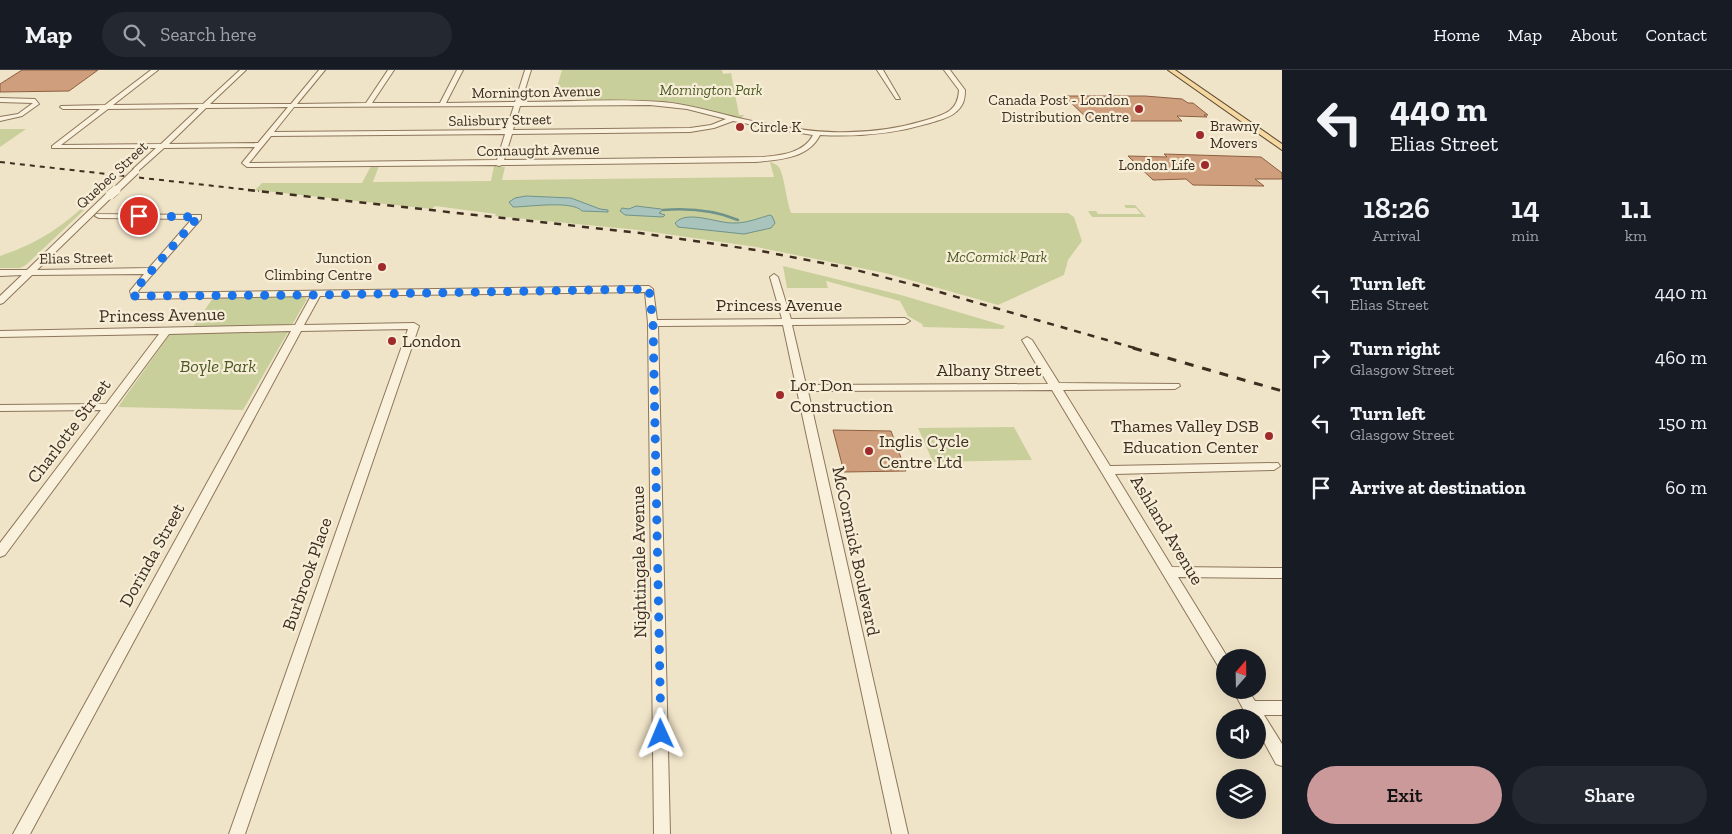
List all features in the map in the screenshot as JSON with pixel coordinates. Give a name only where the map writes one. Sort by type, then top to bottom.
[{"type":"main road","points":[[1171,70],[1282,148]]},
{"type":"street","points":[[155,70],[54,147],[258,145],[322,70]]},
{"type":"street","name":"Quebec Street","points":[[0,301],[243,70]]},
{"type":"street","points":[[367,106],[391,70]]},
{"type":"street","points":[[442,105],[460,70]]},
{"type":"street","points":[[499,164],[528,70]]},
{"type":"street","points":[[880,70],[898,98]]},
{"type":"street","name":"Mornington Avenue","points":[[63,107],[666,104],[696,108],[731,119],[765,126],[844,134],[874,133],[900,130],[941,119],[956,108],[962,99],[962,90],[947,70]]},
{"type":"street","points":[[0,100],[30,100],[36,104],[20,115],[0,119]]},
{"type":"street","name":"Salisbury Street","points":[[268,134],[690,130],[712,127],[731,119]]},
{"type":"street","name":"Connaught Avenue","points":[[258,145],[245,162],[247,165],[754,160],[780,158],[808,149],[816,140],[818,132]]},
{"type":"street","points":[[99,216],[198,217],[134,291],[135,296],[316,295]]},
{"type":"street","name":"Elias Street","points":[[0,273],[152,271]]},
{"type":"street","name":"McCormick Boulevard","points":[[774,277],[787,322],[802,388],[900,834]]},
{"type":"street","name":"Nightingale Avenue","points":[[316,295],[649,289],[653,323],[662,834]]},
{"type":"street","name":"Dorinda Street","points":[[21,834],[316,295]]},
{"type":"street","name":"Princess Avenue","points":[[653,323],[905,321]]},
{"type":"street","name":"Princess Avenue","points":[[0,334],[414,326]]},
{"type":"street","name":"Burbrook Place","points":[[238,834],[414,326]]},
{"type":"street","name":"Charlotte Street","points":[[0,552],[166,331]]},
{"type":"street","name":"Ashland Avenue","points":[[1027,340],[1216,650]]},
{"type":"street","name":"Albany Street","points":[[802,388],[1175,386]]},
{"type":"street","points":[[0,408],[109,406]]},
{"type":"street","points":[[1106,470],[1274,466]]},
{"type":"street","points":[[1169,572],[1282,572]]},
{"type":"street","points":[[1266,712],[1282,708]]},
{"type":"street","points":[[1266,732],[1282,759]]},
{"type":"green space","name":"Mornington Park","points":[[562,70],[722,70],[723,74],[731,73],[739,115],[744,115],[741,119],[697,107],[672,103],[587,103],[585,90],[556,90]]},
{"type":"green space","points":[[0,129],[26,129],[0,147]]},
{"type":"green space","name":"McCormick Park","points":[[770,162],[776,164],[780,169],[791,213],[1068,213],[1074,217],[1082,241],[1068,260],[1064,275],[998,305],[885,273],[756,247],[638,230],[495,216],[496,214],[435,206],[432,209],[255,190],[262,183],[362,183],[371,166],[379,166],[373,182],[491,181],[494,166],[505,167],[502,180],[774,177]]},
{"type":"green space","points":[[100,195],[26,265],[20,268],[0,268],[0,256],[40,239],[61,225],[94,197]]},
{"type":"green space","points":[[1124,205],[1135,205],[1146,217],[1092,217],[1088,211],[1096,211],[1098,214],[1141,214],[1136,208],[1126,208]]},
{"type":"green space","points":[[783,266],[901,295],[1005,326],[1003,329],[923,327],[922,324],[908,316],[900,301],[826,281],[828,288],[787,288]]},
{"type":"green space","name":"Boyle Park","points":[[302,296],[307,299],[243,410],[118,407],[170,334],[188,334],[213,298]]},
{"type":"green space","points":[[1014,427],[1032,460],[933,462],[918,428]]},
{"type":"water","points":[[526,196],[571,198],[600,209],[608,210],[608,212],[582,211],[577,208],[560,205],[513,207],[509,202],[515,198]]},
{"type":"water","points":[[636,206],[661,209],[663,210],[659,213],[665,215],[663,217],[625,215],[620,211],[622,208],[629,209]]},
{"type":"water","points":[[770,215],[775,223],[771,228],[744,234],[678,227],[675,223],[680,219],[695,217],[739,223]]},
{"type":"building","points":[[22,70],[98,70],[69,91],[0,92],[0,84]]},
{"type":"building","name":"Canada Post - London Distribution Centre","points":[[1064,96],[1145,96],[1182,99],[1188,103],[1193,103],[1208,115],[1204,115],[1207,117],[1177,116],[1182,121],[1090,121]]},
{"type":"building","name":"London Life","points":[[1164,154],[1261,157],[1282,173],[1282,179],[1255,179],[1264,186],[1193,185],[1186,179],[1153,180],[1128,156],[1167,157]]},
{"type":"building","name":"Inglis Cycle Centre Ltd","points":[[833,430],[891,431],[906,471],[844,472]]},
{"type":"waterway","points":[[663,210],[701,210],[738,220]]},
{"type":"railway","points":[[0,162],[259,191]]},
{"type":"railway","points":[[248,190],[640,233],[756,250],[848,268],[922,287],[1138,349]]},
{"type":"railway","points":[[1133,348],[1282,391]]},
{"type":"place","name":"Canada Post - London Distribution Centre","points":[[1139,109]]},
{"type":"place","name":"Circle K","points":[[740,127]]},
{"type":"place","name":"Brawny Movers","points":[[1200,135]]},
{"type":"place","name":"London Life","points":[[1205,165]]},
{"type":"place","name":"Junction Climbing Centre","points":[[382,267]]},
{"type":"place","name":"London","points":[[392,341]]},
{"type":"place","name":"Lor Don Construction","points":[[780,395]]},
{"type":"place","name":"Thames Valley DSB Education Center","points":[[1269,436]]},
{"type":"place","name":"Inglis Cycle Centre Ltd","points":[[869,451]]},
{"type":"route","points":[[139,216],[198,217],[134,291],[135,296],[649,289],[653,323],[661,734]]}]
